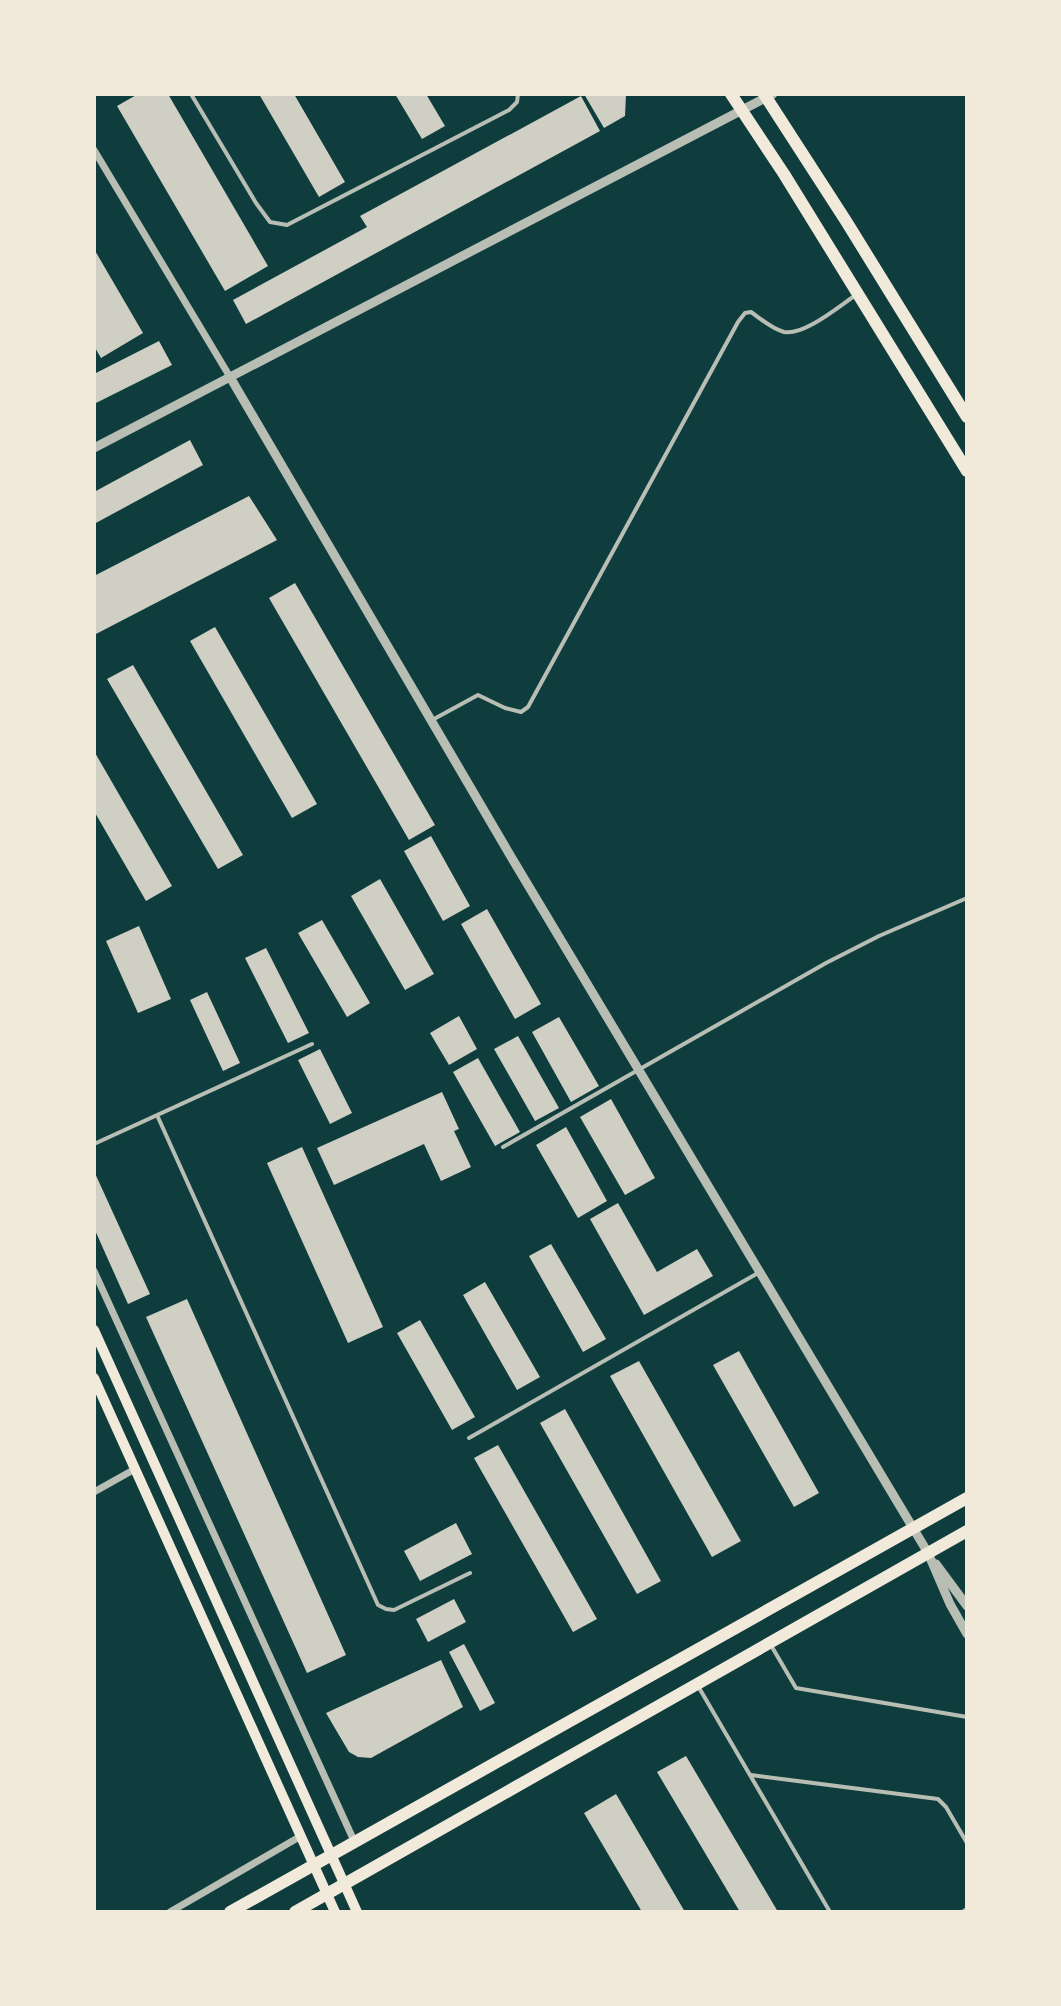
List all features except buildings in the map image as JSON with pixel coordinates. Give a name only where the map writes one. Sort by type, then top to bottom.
[{"type":"main road","points":[[731,94],[967,471]]},
{"type":"main road","points":[[768,95],[967,417]]},
{"type":"main road","points":[[94,1330],[357,1912]]},
{"type":"main road","points":[[94,1378],[335,1912]]},
{"type":"main road","points":[[230,1912],[967,1498]]},
{"type":"main road","points":[[295,1912],[967,1531]]},
{"type":"street","points":[[94,448],[768,95]]},
{"type":"street","points":[[94,150],[913,1529],[967,1606]]},
{"type":"street","points":[[94,1271],[355,1843]]},
{"type":"street","points":[[94,1492],[135,1469]]},
{"type":"street","points":[[928,1553],[967,1634]]},
{"type":"street","points":[[170,1912],[301,1836]]},
{"type":"lane","points":[[191,94],[256,203],[270,222],[287,225],[509,110],[517,102],[518,94]]},
{"type":"lane","points":[[432,720],[478,695],[521,712],[528,707],[745,313],[751,312],[781,331],[793,333],[806,328],[858,294]]},
{"type":"lane","points":[[503,1147],[826,963],[967,898]]},
{"type":"lane","points":[[94,1144],[312,1044]]},
{"type":"lane","points":[[157,1115],[378,1605],[394,1610],[470,1573]]},
{"type":"lane","points":[[469,1438],[760,1272]]},
{"type":"lane","points":[[770,1643],[796,1688],[967,1717]]},
{"type":"lane","points":[[696,1684],[830,1912]]},
{"type":"lane","points":[[750,1775],[938,1799],[967,1843]]}]
